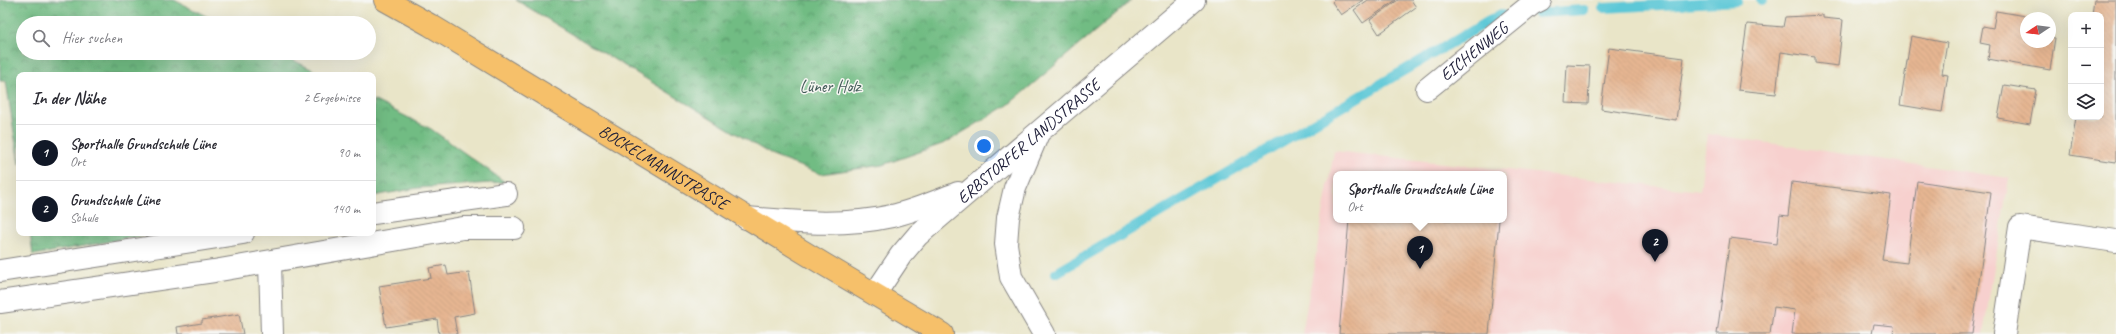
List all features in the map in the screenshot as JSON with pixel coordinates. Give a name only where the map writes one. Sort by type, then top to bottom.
[{"type":"main road","name":"BOCKELMANNSTRASSE","points":[[385,0],[430,25],[746,218],[942,334]]},
{"type":"street","name":"ERBSTORFER LANDSTRASSE","points":[[876,294],[901,255],[918,235],[971,188],[1194,0]]},
{"type":"street","name":"EICHENWEG","points":[[1427,89],[1532,4],[1540,0]]},
{"type":"street","points":[[1038,133],[1015,188],[1008,218],[1006,244],[1010,276],[1044,334]]},
{"type":"street","points":[[746,218],[838,224],[866,221],[893,216],[971,188]]},
{"type":"street","points":[[376,213],[506,194]]},
{"type":"street","points":[[2004,334],[2020,227],[2116,241]]},
{"type":"street","points":[[0,302],[214,271],[463,228],[514,228]]},
{"type":"street","points":[[0,271],[224,236]]},
{"type":"street","points":[[270,262],[272,334]]},
{"type":"shaded area","points":[[1707,134],[2009,178],[1983,334],[1302,334],[1334,151],[1700,191]]},
{"type":"green space","points":[[0,0],[174,0],[206,16],[16,16],[16,60],[293,60],[317,72],[16,72],[16,145],[6,81],[0,81]]},
{"type":"green space","name":"Lüner Holz","points":[[516,0],[1132,0],[1008,105],[945,143],[882,165],[821,174],[775,157]]},
{"type":"green space","points":[[376,102],[431,129],[505,182],[418,188],[376,195]]},
{"type":"green space","points":[[30,236],[140,236],[33,255]]},
{"type":"building","points":[[1334,0],[1363,0],[1341,15],[1332,2]]},
{"type":"building","points":[[1368,0],[1396,0],[1363,23],[1354,10]]},
{"type":"building","points":[[1398,0],[1411,0],[1416,7],[1379,34],[1370,20]]},
{"type":"building","points":[[2094,0],[2116,0],[2116,162],[2070,155],[2076,120],[2104,120],[2104,12],[2092,12]]},
{"type":"building","points":[[1996,11],[2020,15],[2020,48],[2053,48],[2050,70],[1988,59],[1990,45],[1980,43],[1983,26],[1993,28]]},
{"type":"building","points":[[1823,15],[1823,18],[1843,20],[1838,66],[1815,63],[1815,57],[1781,52],[1776,94],[1738,90],[1747,24],[1783,27],[1785,17]]},
{"type":"building","points":[[1911,36],[1947,43],[1942,74],[1948,75],[1942,112],[1900,105]]},
{"type":"building","points":[[1609,48],[1684,58],[1676,120],[1601,109]]},
{"type":"building","points":[[1567,65],[1590,66],[1588,104],[1565,103]]},
{"type":"building","points":[[2004,85],[2036,90],[2030,124],[1998,118]]},
{"type":"building","points":[[1917,181],[1991,192],[1972,334],[1893,334],[1894,326],[1874,324],[1872,334],[1792,334],[1795,310],[1774,307],[1770,334],[1717,334],[1730,238],[1777,244],[1780,215],[1788,216],[1792,182],[1891,195],[1882,260],[1907,263]]},
{"type":"building","points":[[1349,223],[1499,223],[1489,334],[1339,334]]},
{"type":"building","points":[[446,265],[448,275],[469,272],[475,313],[454,317],[457,334],[439,334],[437,319],[386,327],[379,286],[431,278],[429,268]]},
{"type":"building","points":[[239,314],[243,334],[178,334],[177,327],[202,323],[202,320]]},
{"type":"waterway","points":[[1603,8],[1737,1]]},
{"type":"waterway","points":[[1537,13],[1584,10]]},
{"type":"waterway","points":[[1056,273],[1501,14]]},
{"type":"place","name":"Grundschule Lüne","points":[[1655,262]]},
{"type":"place","name":"Sporthalle Grundschule Lüne","points":[[1420,269]]}]
